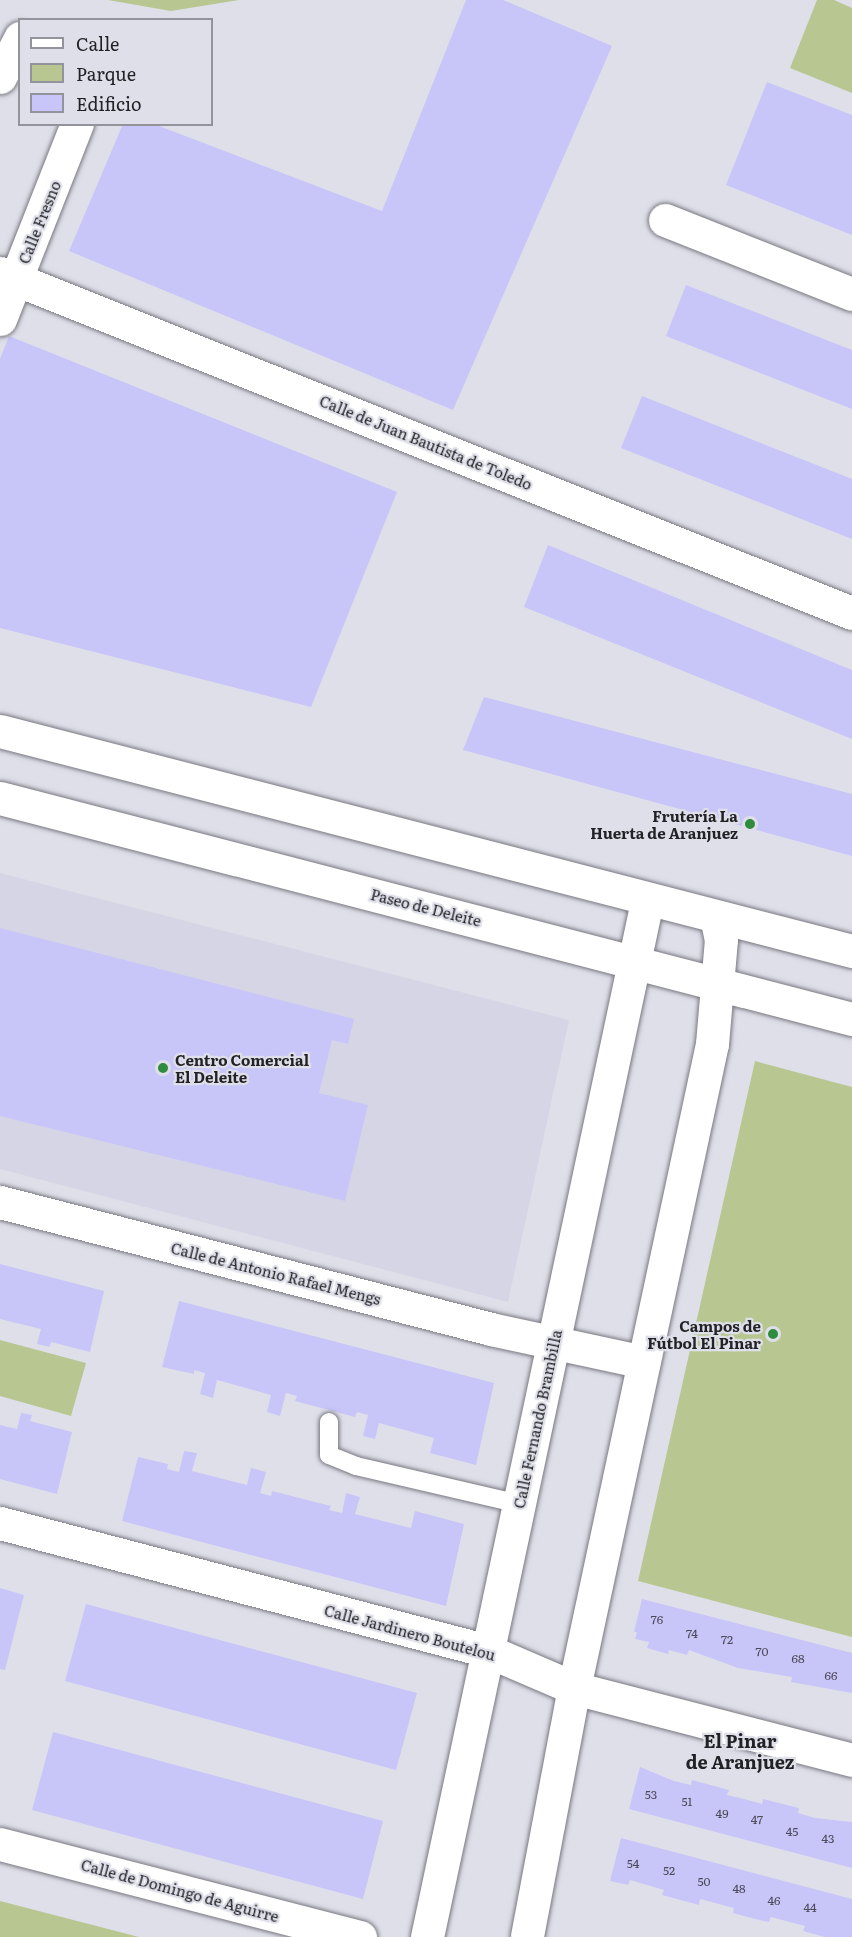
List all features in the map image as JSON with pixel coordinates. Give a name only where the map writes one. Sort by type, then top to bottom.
[{"type":"street","points":[[0,77],[18,42]]},
{"type":"street","name":"Calle Fresno","points":[[0,319],[8,276],[76,126]]},
{"type":"street","points":[[665,220],[852,294]]},
{"type":"street","name":"Calle de Juan Bautista de Toledo","points":[[8,276],[852,613]]},
{"type":"street","points":[[0,731],[647,901],[852,951]]},
{"type":"street","name":"Paseo de Deleite","points":[[0,798],[852,1019]]},
{"type":"street","name":"Calle Fernando Brambilla","points":[[427,1937],[647,901]]},
{"type":"street","points":[[528,1937],[574,1688],[712,1044],[721,940],[716,917]]},
{"type":"street","name":"Calle de Antonio Rafael Mengs","points":[[0,1202],[552,1343],[643,1362]]},
{"type":"street","name":"Calle Jardinero Boutelou","points":[[0,1523],[488,1651],[574,1688],[852,1760]]},
{"type":"street","name":"Calle de Domingo de Aguirre","points":[[0,1844],[360,1937]]},
{"type":"lane","points":[[329,1422],[329,1455],[356,1466],[519,1504]]},
{"type":"shaded area","points":[[0,873],[569,1020],[508,1302],[0,1169]]},
{"type":"green space","points":[[108,0],[239,0],[171,11]]},
{"type":"green space","points":[[817,0],[834,0],[852,8],[852,93],[790,68]]},
{"type":"green space","name":"Campos de Fútbol El Pinar","points":[[755,1061],[852,1087],[852,1637],[638,1581]]},
{"type":"green space","points":[[0,1340],[86,1363],[71,1416],[0,1396]]},
{"type":"green space","points":[[0,1901],[139,1937],[0,1937]]},
{"type":"building","points":[[466,0],[503,0],[612,46],[453,410],[69,251],[122,126],[159,126],[382,211]]},
{"type":"building","points":[[767,82],[852,115],[852,235],[726,185]]},
{"type":"building","points":[[686,285],[852,350],[852,409],[666,336]]},
{"type":"building","points":[[9,336],[397,492],[311,707],[0,628],[0,359]]},
{"type":"building","points":[[642,396],[852,479],[852,539],[621,448]]},
{"type":"building","points":[[548,545],[852,670],[852,739],[524,607]]},
{"type":"building","points":[[484,697],[852,794],[852,856],[463,750]]},
{"type":"building","name":"Centro Comercial El Deleite","points":[[0,928],[354,1019],[348,1044],[332,1040],[319,1093],[368,1105],[345,1201],[0,1116]]},
{"type":"building","points":[[0,1264],[104,1291],[90,1352],[51,1342],[50,1347],[37,1344],[41,1329],[0,1319]]},
{"type":"building","points":[[179,1301],[494,1383],[476,1465],[430,1453],[434,1438],[379,1423],[375,1439],[363,1436],[368,1415],[357,1412],[355,1417],[295,1401],[297,1396],[286,1393],[280,1416],[267,1412],[271,1395],[217,1380],[213,1398],[200,1394],[205,1373],[194,1370],[194,1374],[162,1367]]},
{"type":"building","points":[[21,1413],[32,1415],[30,1421],[72,1432],[57,1494],[0,1479],[0,1425],[17,1429]]},
{"type":"building","points":[[184,1451],[197,1453],[192,1471],[247,1485],[251,1468],[266,1472],[260,1493],[271,1496],[272,1491],[331,1506],[329,1510],[342,1513],[346,1493],[360,1497],[355,1514],[411,1528],[415,1511],[464,1524],[446,1606],[122,1521],[138,1457],[168,1464],[167,1469],[179,1472]]},
{"type":"building","points":[[0,1588],[24,1595],[5,1670],[0,1669]]},
{"type":"building","points":[[642,1599],[852,1653],[852,1693],[791,1682],[792,1677],[738,1668],[689,1650],[687,1655],[669,1650],[668,1654],[647,1648],[649,1642],[635,1639],[637,1632],[634,1632]]},
{"type":"building","points":[[86,1604],[417,1693],[396,1770],[65,1681]]},
{"type":"building","points":[[53,1732],[383,1821],[363,1899],[32,1810]]},
{"type":"building","points":[[640,1767],[674,1781],[691,1785],[692,1780],[729,1790],[727,1795],[762,1804],[763,1799],[799,1808],[798,1813],[815,1818],[852,1822],[852,1868],[629,1809]]},
{"type":"building","points":[[621,1838],[852,1899],[852,1937],[825,1937],[803,1931],[805,1926],[771,1917],[769,1922],[733,1913],[734,1908],[700,1899],[699,1905],[662,1895],[664,1890],[630,1880],[628,1885],[610,1881]]},
{"type":"place","name":"Frutería La Huerta de Aranjuez","points":[[750,824]]},
{"type":"place","name":"Centro Comercial El Deleite","points":[[163,1068]]},
{"type":"place","name":"Campos de Fútbol El Pinar","points":[[773,1334]]},
{"type":"district","name":"El Pinar de Aranjuez","points":[[740,1752]]}]
